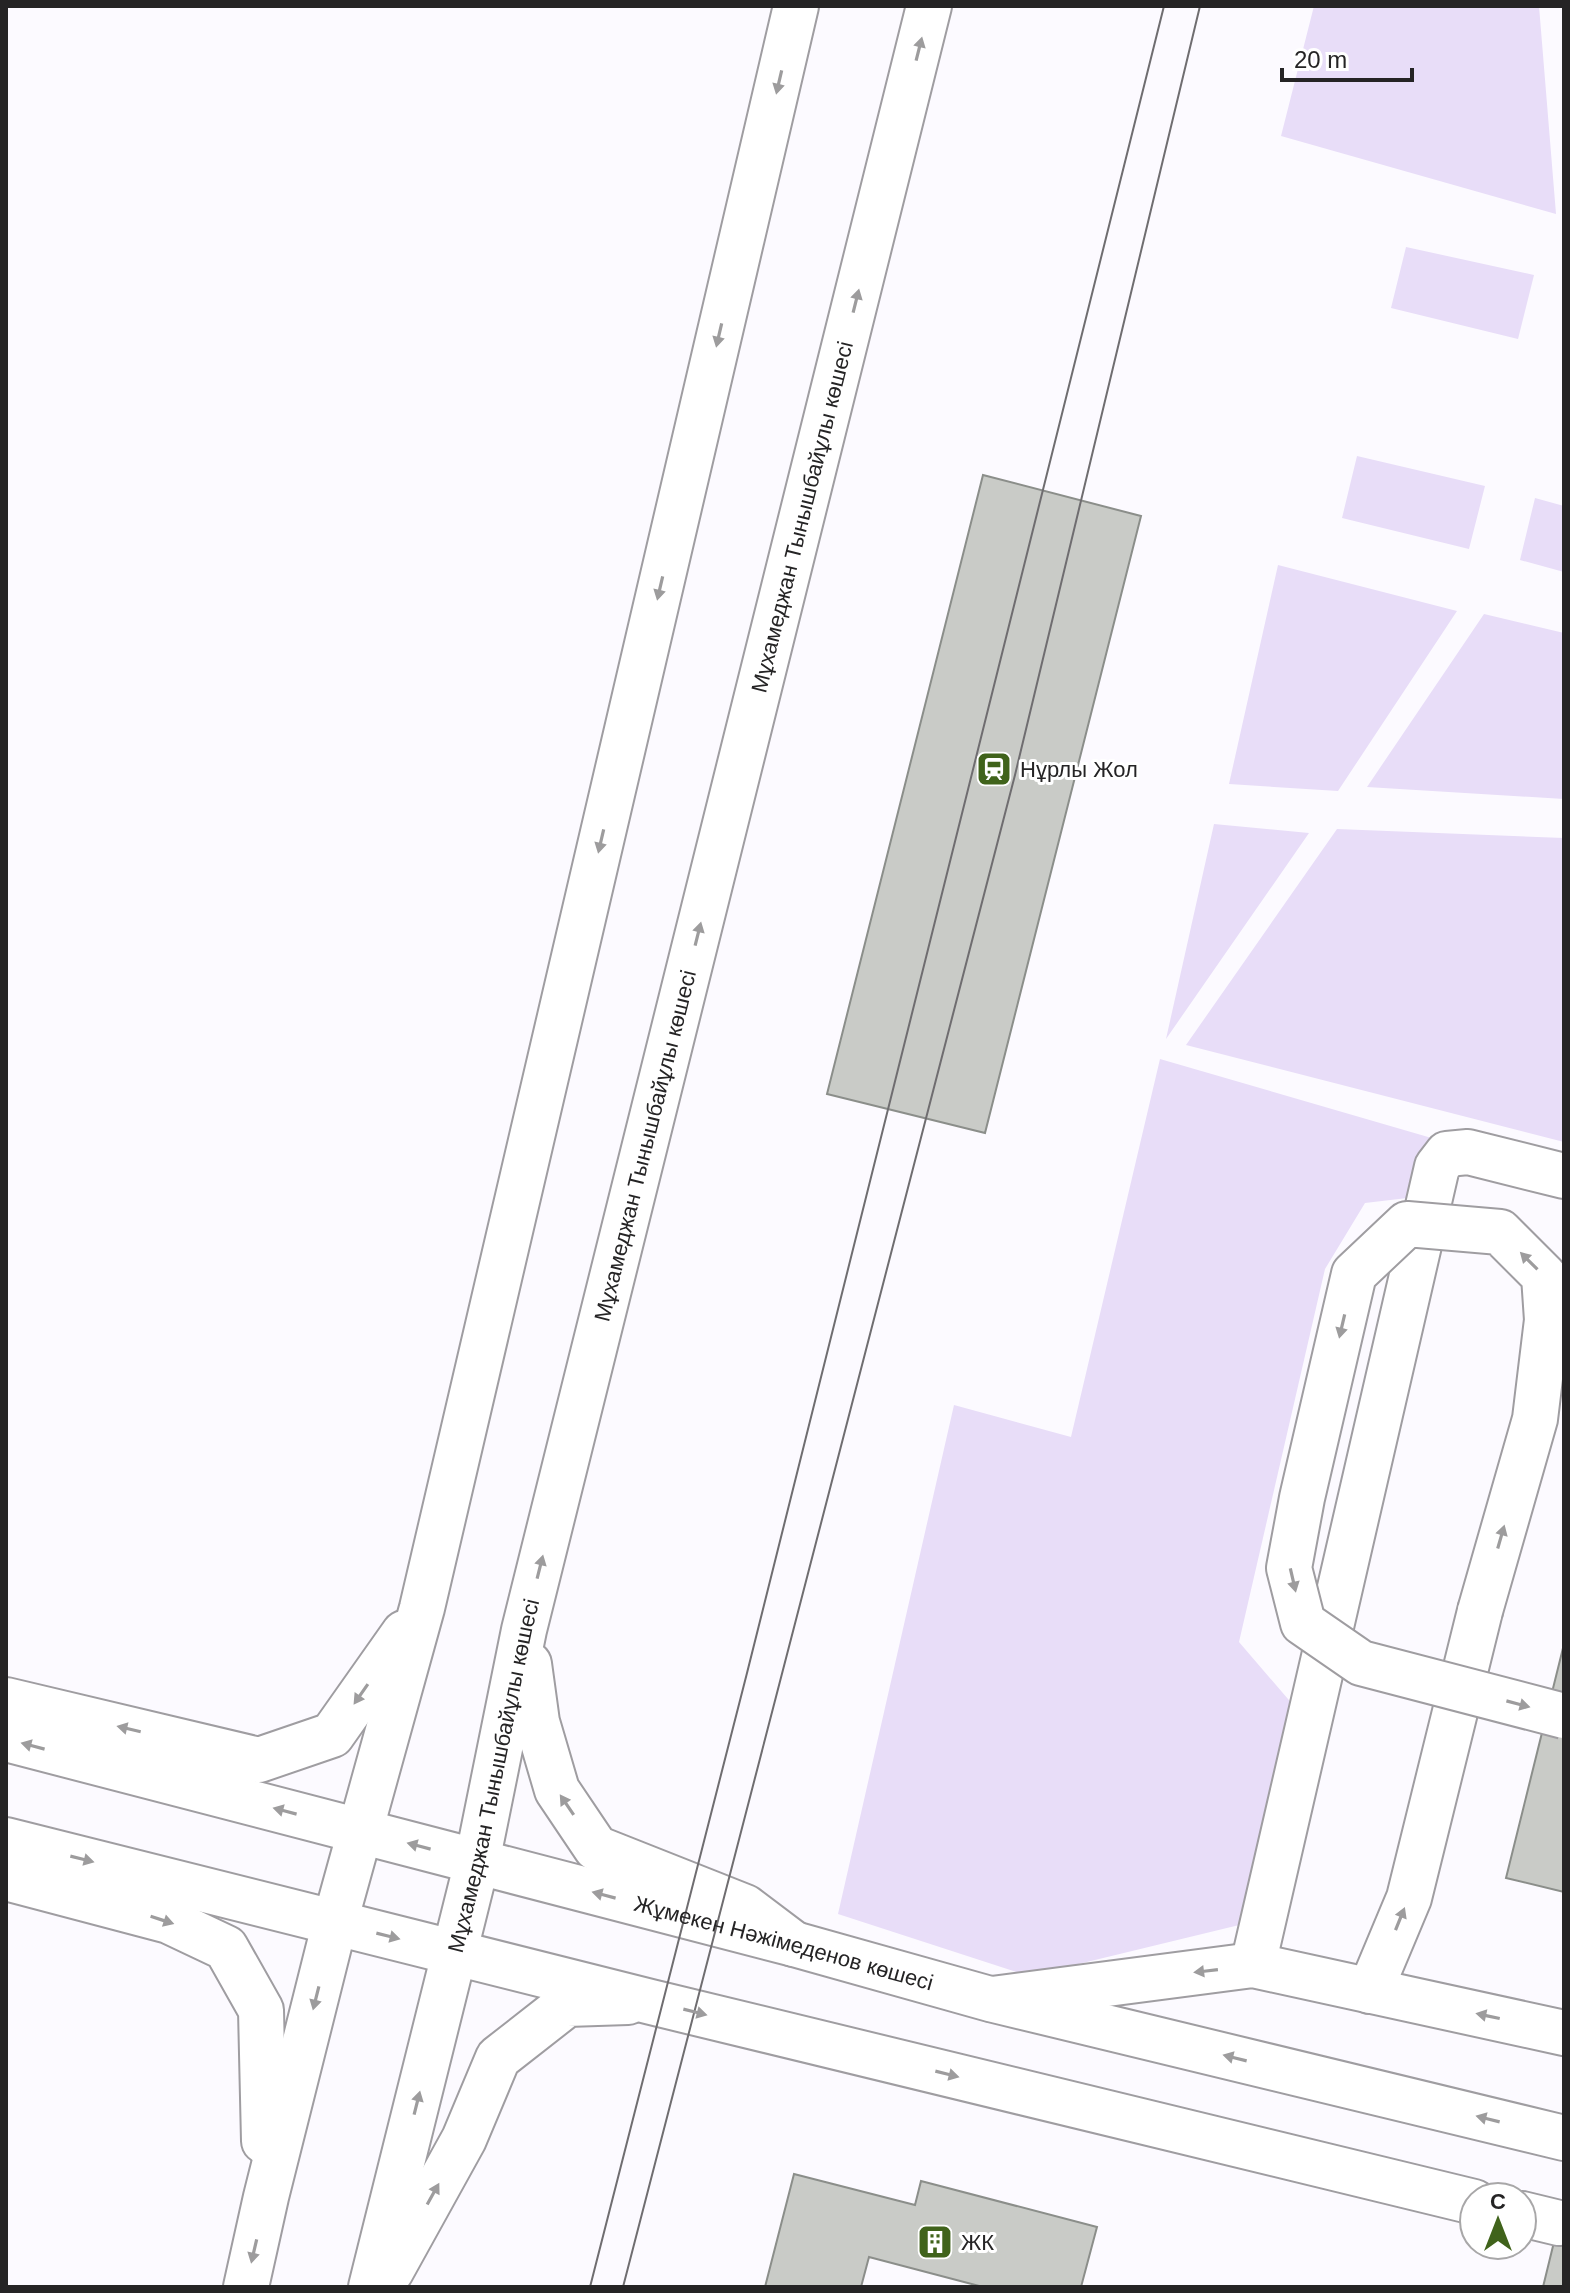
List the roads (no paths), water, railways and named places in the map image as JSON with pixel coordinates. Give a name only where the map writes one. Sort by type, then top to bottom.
[{"type":"street","points":[[246,2287],[335,1922],[422,1608],[796,6]]},
{"type":"street","name":"Мұхамеджан Тынышбайұлы көшесі","points":[[371,2287],[477,1862],[524,1630],[929,6]]},
{"type":"street","points":[[1253,1965],[1437,1167],[1447,1154],[1468,1152],[1564,1176]]},
{"type":"street","points":[[1370,1991],[1409,1898],[1480,1611],[1535,1419],[1547,1320],[1544,1276],[1500,1232],[1407,1224],[1354,1274],[1302,1498],[1289,1568],[1303,1623],[1361,1663],[1564,1716]]},
{"type":"street","points":[[6,1700],[259,1760],[332,1735],[422,1608]]},
{"type":"street","points":[[524,1630],[537,1722],[557,1790],[596,1848],[745,1907],[794,1944]]},
{"type":"street","name":"Жұмекен Нәжімеденов көшесі","points":[[6,1739],[794,1944],[990,1999],[1564,2138]]},
{"type":"street","points":[[6,1840],[651,2002],[1458,2198]]},
{"type":"street","points":[[6,1878],[169,1921],[226,1948],[261,2010],[266,2197]]},
{"type":"street","points":[[990,1999],[1253,1965],[1564,2033]]},
{"type":"street","points":[[382,2287],[464,2139],[498,2058],[567,2004],[651,2002]]},
{"type":"tram line","points":[[590,2287],[747,1673],[1164,6]]},
{"type":"tram line","points":[[623,2287],[1015,775],[1200,6]]},
{"type":"place","name":"Нұрлы Жол","points":[[994,769]]},
{"type":"place","name":"ЖК","points":[[935,2242]]}]
